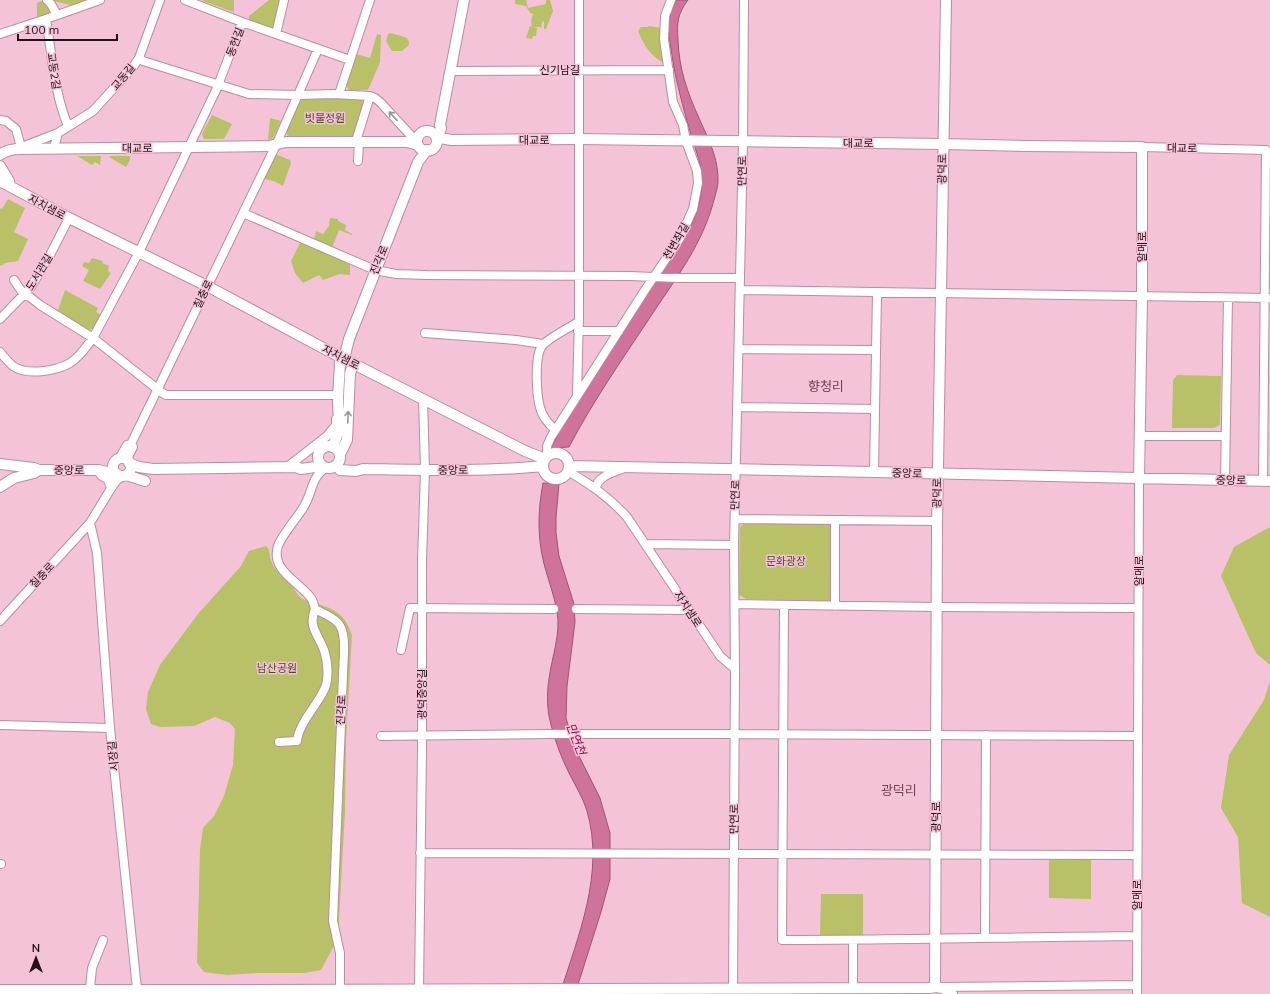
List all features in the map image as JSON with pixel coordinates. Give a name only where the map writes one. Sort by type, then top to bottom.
[{"type":"street","points":[[47,0],[57,15]]},
{"type":"street","points":[[0,34],[100,0]]},
{"type":"street","name":"교동길","points":[[20,148],[58,133],[93,111],[133,67],[139,58],[160,0]]},
{"type":"street","points":[[184,0],[242,22]]},
{"type":"street","points":[[276,34],[284,0]]},
{"type":"street","points":[[340,94],[370,0]]},
{"type":"street","points":[[139,58],[249,94],[340,94],[370,96],[380,102],[416,143],[432,149],[440,125],[464,0]]},
{"type":"street","points":[[577,396],[579,0]]},
{"type":"street","name":"천변좌길","points":[[545,460],[547,446],[555,430],[680,238],[695,202],[698,183],[697,171],[685,130],[673,102],[669,70],[664,16],[671,0]]},
{"type":"street","name":"만연로","points":[[733,989],[735,734],[734,519],[738,407],[744,0]]},
{"type":"street","name":"광덕로","points":[[935,987],[937,521],[946,0]]},
{"type":"street","name":"교동2길","points":[[46,19],[58,94],[61,108],[68,126]]},
{"type":"street","name":"동헌길","points":[[188,147],[219,84],[242,22],[350,60]]},
{"type":"street","points":[[276,145],[318,49]]},
{"type":"street","name":"신기남길","points":[[451,71],[669,70]]},
{"type":"street","points":[[358,161],[359,142],[357,138],[370,96]]},
{"type":"street","points":[[0,120],[16,129],[20,148]]},
{"type":"street","points":[[440,125],[451,140]]},
{"type":"street","name":"대교로","points":[[0,156],[5,151],[20,148],[188,147],[276,145],[286,142],[416,143],[424,132],[448,142],[451,140],[578,139],[1266,150],[1268,277]]},
{"type":"street","points":[[54,148],[58,133]]},
{"type":"street","points":[[416,143],[413,149],[418,160]]},
{"type":"street","name":"진각로","points":[[332,447],[339,428],[339,400],[349,340],[418,160],[416,143]]},
{"type":"street","name":"칠충로","points":[[0,621],[90,523],[110,487],[117,480],[133,447],[131,444],[157,389],[276,145]]},
{"type":"street","points":[[0,352],[14,366],[34,372],[69,363],[84,351],[93,338],[139,252],[188,147]]},
{"type":"street","name":"알메로","points":[[1137,990],[1138,608],[1142,296],[1142,147]]},
{"type":"street","points":[[0,166],[9,180],[10,186]]},
{"type":"street","name":"자치샘로","points":[[0,181],[69,218],[207,286],[346,360],[545,460]]},
{"type":"street","points":[[243,213],[375,270],[396,274],[739,278]]},
{"type":"street","name":"도서관길","points":[[0,320],[31,287],[50,255],[69,218]]},
{"type":"street","points":[[1267,481],[1268,277]]},
{"type":"street","points":[[14,280],[24,295],[30,297],[40,305],[93,338],[166,395],[339,400],[336,412],[336,425],[331,433],[291,468]]},
{"type":"street","points":[[740,290],[1268,298]]},
{"type":"street","points":[[874,472],[877,292]]},
{"type":"street","points":[[1225,480],[1228,298]]},
{"type":"street","points":[[555,430],[542,414],[538,398],[538,357],[543,344],[578,322]]},
{"type":"street","points":[[578,331],[619,331]]},
{"type":"street","points":[[425,333],[516,340],[543,344]]},
{"type":"street","points":[[738,349],[876,350]]},
{"type":"street","name":"진각로","points":[[339,459],[347,440],[350,374],[346,360]]},
{"type":"street","name":"광덕중앙길","points":[[419,989],[422,608],[425,470],[423,398]]},
{"type":"street","points":[[738,407],[875,409]]},
{"type":"street","points":[[1140,436],[1225,436]]},
{"type":"street","points":[[98,470],[139,467],[149,474],[291,468],[331,468],[339,459],[337,449],[332,447],[324,447],[315,458],[291,468]]},
{"type":"street","points":[[520,468],[526,461],[525,451]]},
{"type":"street","points":[[555,453],[559,453],[566,458],[568,469],[563,477],[554,479],[545,474],[545,460],[555,453]]},
{"type":"street","points":[[318,454],[318,461],[323,467]]},
{"type":"street","name":"중앙로","points":[[339,459],[340,470],[356,471],[363,469],[425,470],[520,468],[545,460]]},
{"type":"street","points":[[0,464],[34,468],[39,470]]},
{"type":"street","name":"진각로","points":[[323,467],[318,473],[305,505],[281,540],[278,549],[278,560],[282,570],[312,599],[315,609],[338,622],[341,626],[344,639],[333,921],[340,953],[340,992]]},
{"type":"street","points":[[596,488],[597,483],[601,479],[626,467]]},
{"type":"street","name":"중앙로","points":[[568,469],[626,467],[1267,481]]},
{"type":"street","name":"자치샘로","points":[[568,469],[596,488],[616,505],[627,517],[720,656],[735,670]]},
{"type":"street","points":[[0,487],[14,478],[34,474],[39,470]]},
{"type":"street","name":"중앙로","points":[[39,470],[98,470]]},
{"type":"street","points":[[98,470],[102,475],[108,478],[110,487]]},
{"type":"street","points":[[734,519],[937,521]]},
{"type":"street","points":[[835,520],[835,606]]},
{"type":"street","name":"시장길","points":[[90,523],[97,553],[110,728],[137,990]]},
{"type":"street","points":[[645,544],[734,545]]},
{"type":"street","points":[[735,604],[1138,608]]},
{"type":"street","points":[[784,605],[782,940],[1137,936]]},
{"type":"street","points":[[401,650],[410,608],[554,608]]},
{"type":"street","points":[[279,742],[297,741],[297,736],[310,711],[326,686],[328,674],[326,657],[324,649],[313,628],[312,621],[315,609]]},
{"type":"street","points":[[576,609],[689,610]]},
{"type":"street","points":[[0,725],[110,728]]},
{"type":"street","points":[[381,736],[784,734],[1138,736]]},
{"type":"street","points":[[985,938],[986,735]]},
{"type":"street","points":[[420,853],[1137,856]]},
{"type":"street","points":[[90,990],[92,968],[103,940]]},
{"type":"street","points":[[853,989],[854,940]]},
{"type":"street","points":[[0,990],[340,992],[419,989],[485,992],[559,989],[853,989],[935,987],[1137,990]]},
{"type":"street","points":[[921,994],[935,987],[946,989],[952,994]]},
{"type":"street","points":[[829,989],[866,994]]},
{"type":"green space","points":[[44,0],[50,11],[49,14],[37,18],[37,3]]},
{"type":"green space","points":[[50,0],[94,0],[75,6]]},
{"type":"green space","points":[[234,0],[234,12],[203,1]]},
{"type":"green space","points":[[269,0],[280,0],[274,26],[271,28],[249,20],[249,16]]},
{"type":"green space","points":[[515,0],[526,0],[528,8],[546,4],[546,0],[550,0],[553,11],[546,29],[544,29],[544,22],[542,21],[541,29],[540,27],[533,27],[537,28],[536,36],[533,36],[532,39],[526,38],[530,26],[532,27],[531,21],[533,14],[530,13],[526,6],[515,4]]},
{"type":"green space","points":[[649,26],[661,28],[664,63],[648,50],[638,31],[641,27]]},
{"type":"green space","points":[[391,33],[407,38],[409,45],[402,51],[392,51],[386,41],[388,34]]},
{"type":"green space","points":[[377,34],[381,35],[380,62],[369,88],[367,90],[349,90],[346,85],[356,54],[370,58]]},
{"type":"green space","name":"빗물정원","points":[[305,97],[359,98],[363,101],[364,105],[353,138],[289,137],[286,132],[300,101]]},
{"type":"green space","points":[[212,115],[232,124],[224,139],[204,139],[202,134]]},
{"type":"green space","points":[[270,118],[281,121],[273,138],[268,140]]},
{"type":"green space","points":[[275,154],[290,160],[291,163],[283,186],[263,178]]},
{"type":"green space","points":[[77,156],[101,156],[100,165],[95,162],[92,165]]},
{"type":"green space","points":[[130,156],[130,160],[126,167],[109,157]]},
{"type":"green space","points":[[8,199],[25,208],[14,232],[28,239],[18,261],[5,263],[1,266],[0,208],[2,209]]},
{"type":"green space","points":[[330,218],[338,219],[338,221],[346,225],[345,230],[352,234],[339,230],[332,248],[314,239],[316,231],[323,234],[329,226]]},
{"type":"green space","points":[[300,243],[350,264],[350,275],[339,274],[323,280],[319,275],[303,283],[295,273],[291,261]]},
{"type":"green space","points":[[92,258],[103,261],[102,263],[109,266],[108,271],[111,273],[100,289],[83,281],[89,270],[82,266],[84,262],[89,263]]},
{"type":"green space","points":[[65,290],[98,308],[96,312],[101,315],[93,329],[86,330],[57,313]]},
{"type":"green space","points":[[1177,375],[1221,376],[1220,425],[1214,428],[1172,428],[1173,380]]},
{"type":"green space","name":"문화광장","points":[[748,521],[828,522],[833,527],[832,600],[746,599],[739,595],[740,527]]},
{"type":"green space","points":[[1270,527],[1270,665],[1256,653],[1221,576],[1234,547]]},
{"type":"green space","name":"남산공원","points":[[266,546],[269,550],[271,562],[300,597],[334,610],[346,622],[352,635],[338,938],[321,970],[304,973],[257,973],[227,975],[204,972],[197,963],[200,849],[203,828],[214,816],[224,796],[233,765],[235,729],[230,723],[215,717],[194,726],[160,727],[151,724],[146,709],[148,692],[160,665],[198,614],[241,566],[249,551]]},
{"type":"green space","points":[[1270,681],[1270,917],[1242,903],[1238,837],[1221,808],[1229,755],[1264,700]]},
{"type":"green space","points":[[1049,858],[1091,858],[1091,899],[1049,898]]},
{"type":"green space","points":[[821,894],[863,894],[863,937],[820,937]]},
{"type":"shaded area","points":[[677,0],[688,0],[682,10],[678,23],[680,60],[684,80],[709,141],[717,165],[718,183],[712,207],[707,223],[693,252],[607,382],[569,447],[551,448],[563,425],[684,238],[698,209],[702,185],[699,160],[680,93],[669,36],[669,18],[673,6]]},
{"type":"shaded area","points":[[543,483],[559,484],[556,533],[559,556],[574,604],[575,622],[567,686],[566,718],[574,746],[600,798],[610,833],[610,879],[575,994],[560,994],[587,904],[593,858],[592,834],[587,811],[560,752],[548,711],[548,684],[557,637],[558,620],[556,605],[544,564],[540,543],[539,513]]},
{"type":"district","name":"향청리","points":[[826,386]]},
{"type":"district","name":"광덕리","points":[[899,790]]},
{"type":"water label","name":"만연천","points":[[576,739]]}]
